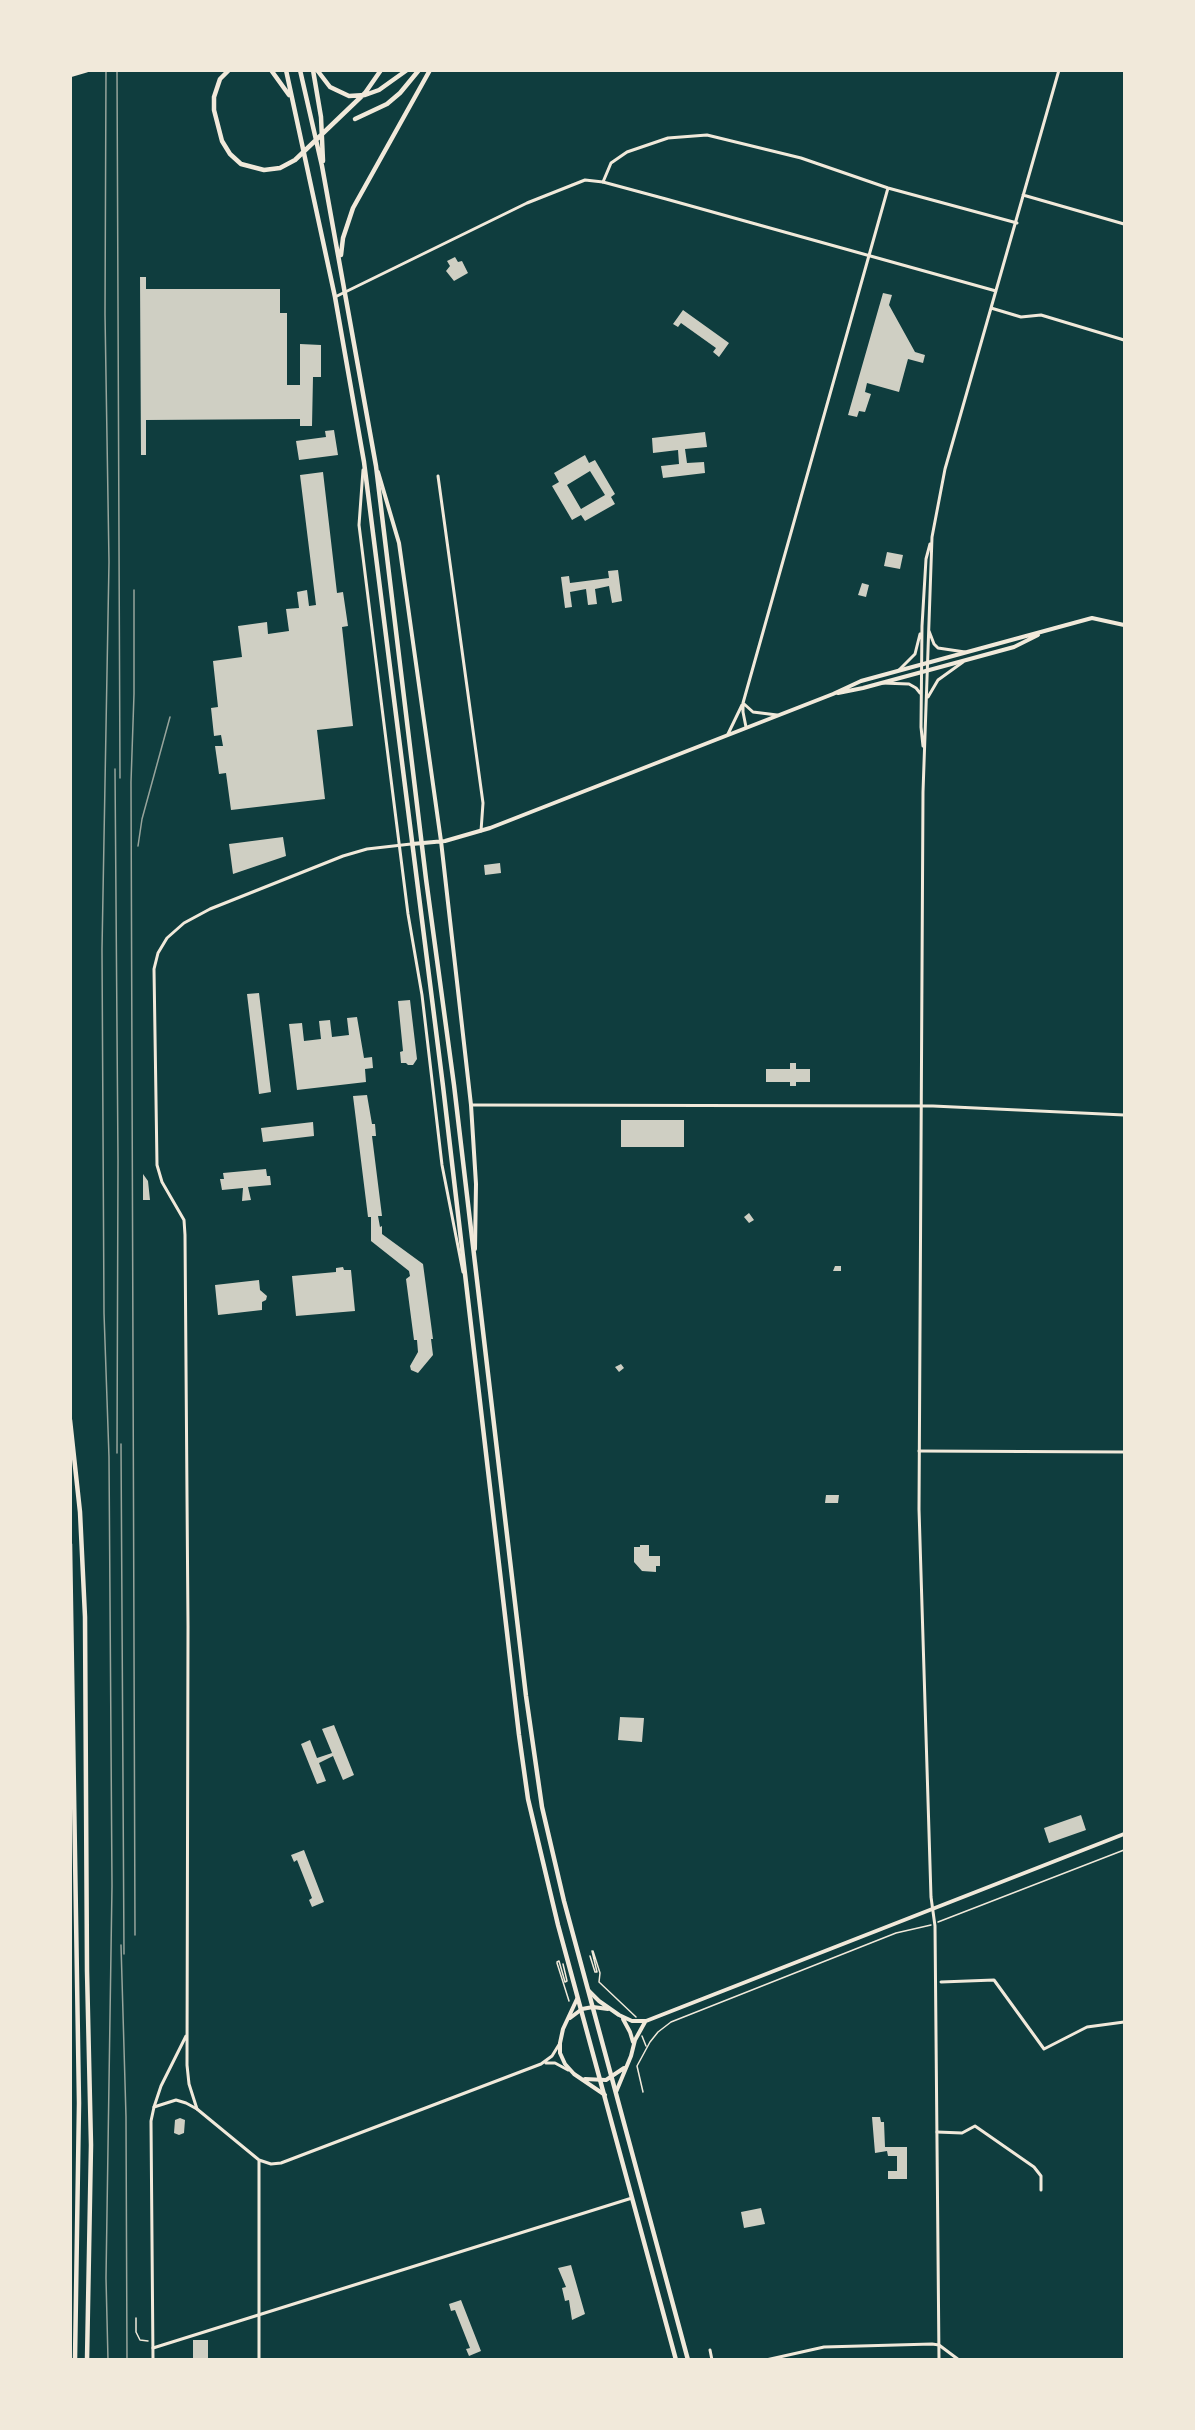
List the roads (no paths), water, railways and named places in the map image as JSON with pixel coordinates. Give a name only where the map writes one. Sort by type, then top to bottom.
[{"type":"main road","points":[[70,75],[87,70]]},
{"type":"main road","points":[[229,70],[217,85],[213,102],[225,148],[241,164],[256,169],[272,170],[288,165],[365,93],[381,70]]},
{"type":"main road","points":[[272,70],[288,91],[295,107]]},
{"type":"main road","points":[[286,70],[335,297],[364,462],[471,1315],[528,1799],[548,1888],[676,2360]]},
{"type":"main road","points":[[300,70],[322,166],[376,466],[454,1085],[525,1695],[542,1807],[556,1872],[688,2360]]},
{"type":"main road","points":[[315,70],[323,140],[322,166]]},
{"type":"main road","points":[[315,70],[330,87],[350,96],[365,95],[379,90],[407,70]]},
{"type":"main road","points":[[355,119],[387,104],[400,93],[418,70]]},
{"type":"main road","points":[[340,261],[343,238],[353,208],[430,70]]},
{"type":"main road","points":[[376,466],[399,543],[441,841],[471,1105],[476,1184],[475,1265]]},
{"type":"main road","points":[[411,844],[441,841],[481,831],[833,694],[852,684],[1092,618],[1125,626]]},
{"type":"main road","points":[[833,694],[1014,647],[1044,632]]},
{"type":"main road","points":[[70,1420],[80,1512],[85,1617],[87,1959],[91,2122],[87,2360]]},
{"type":"main road","points":[[70,1544],[79,2127],[75,2360]]},
{"type":"main road","points":[[619,2016],[632,2021],[646,2021],[1125,1834]]},
{"type":"main road","points":[[588,1990],[619,2016],[628,2027],[633,2046]]},
{"type":"main road","points":[[578,1992],[575,2007],[560,2043],[562,2059],[574,2074],[605,2095]]},
{"type":"main road","points":[[566,2024],[582,2010],[593,2007],[611,2010]]},
{"type":"main road","points":[[616,2092],[633,2046],[646,2021]]},
{"type":"main road","points":[[578,2077],[601,2081],[612,2077],[628,2063]]},
{"type":"street","points":[[939,2360],[934,1924],[919,1509],[924,755],[927,698],[922,626],[926,559],[945,469],[1059,70]]},
{"type":"street","points":[[603,182],[611,163],[627,152],[668,138],[692,135],[722,138],[801,158],[888,188],[1017,223]]},
{"type":"street","points":[[335,297],[527,203],[579,182],[603,182],[996,291]]},
{"type":"street","points":[[728,735],[743,703],[888,188]]},
{"type":"street","points":[[1023,195],[1125,224]]},
{"type":"street","points":[[991,308],[1021,317],[1041,315],[1125,340]]},
{"type":"street","points":[[364,462],[359,525],[399,845],[422,995],[442,1165],[471,1315]]},
{"type":"street","points":[[438,476],[483,803],[481,831]]},
{"type":"street","points":[[924,663],[932,537]]},
{"type":"street","points":[[899,670],[915,654],[922,626]]},
{"type":"street","points":[[928,626],[931,638],[938,648],[965,652]]},
{"type":"street","points":[[927,698],[938,680],[965,661]]},
{"type":"street","points":[[924,672],[921,695],[924,755]]},
{"type":"street","points":[[881,683],[912,685],[921,695]]},
{"type":"street","points":[[743,703],[753,712],[777,715]]},
{"type":"street","points":[[743,703],[742,712],[746,727]]},
{"type":"street","points":[[197,2109],[189,2084],[187,2035],[188,1664],[185,1235],[184,1220],[162,1182],[157,1165],[154,969],[158,953],[167,938],[192,918],[343,856],[367,849],[411,844]]},
{"type":"street","points":[[471,1105],[921,1106],[1125,1115]]},
{"type":"street","points":[[919,1451],[1125,1452]]},
{"type":"street","points":[[941,1982],[994,1980],[1044,2049],[1087,2027],[1125,2022]]},
{"type":"street","points":[[153,2360],[151,2121],[161,2086],[187,2035]]},
{"type":"street","points":[[542,2064],[552,2056],[560,2043]]},
{"type":"street","points":[[154,2107],[176,2100],[197,2109],[259,2160],[271,2164],[281,2163],[542,2064],[555,2063],[574,2074]]},
{"type":"street","points":[[937,2132],[962,2133],[975,2126],[1034,2167],[1041,2176],[1041,2190]]},
{"type":"street","points":[[259,2160],[259,2360]]},
{"type":"street","points":[[153,2348],[633,2198]]},
{"type":"street","points":[[766,2360],[824,2347],[932,2344],[939,2346],[959,2360]]},
{"type":"street","points":[[710,2350],[712,2360]]},
{"type":"railway","points":[[106,70],[105,314],[109,562],[102,949],[104,1313],[109,1457],[112,1886],[106,2278],[108,2360]]},
{"type":"railway","points":[[117,70],[120,778]]},
{"type":"railway","points":[[134,590],[131,782],[135,1935]]},
{"type":"railway","points":[[138,846],[142,819],[170,717]]},
{"type":"railway","points":[[115,769],[118,1160],[117,1453]]},
{"type":"railway","points":[[121,1444],[124,1954]]},
{"type":"railway","points":[[121,1945],[126,2117],[127,2360]]}]
